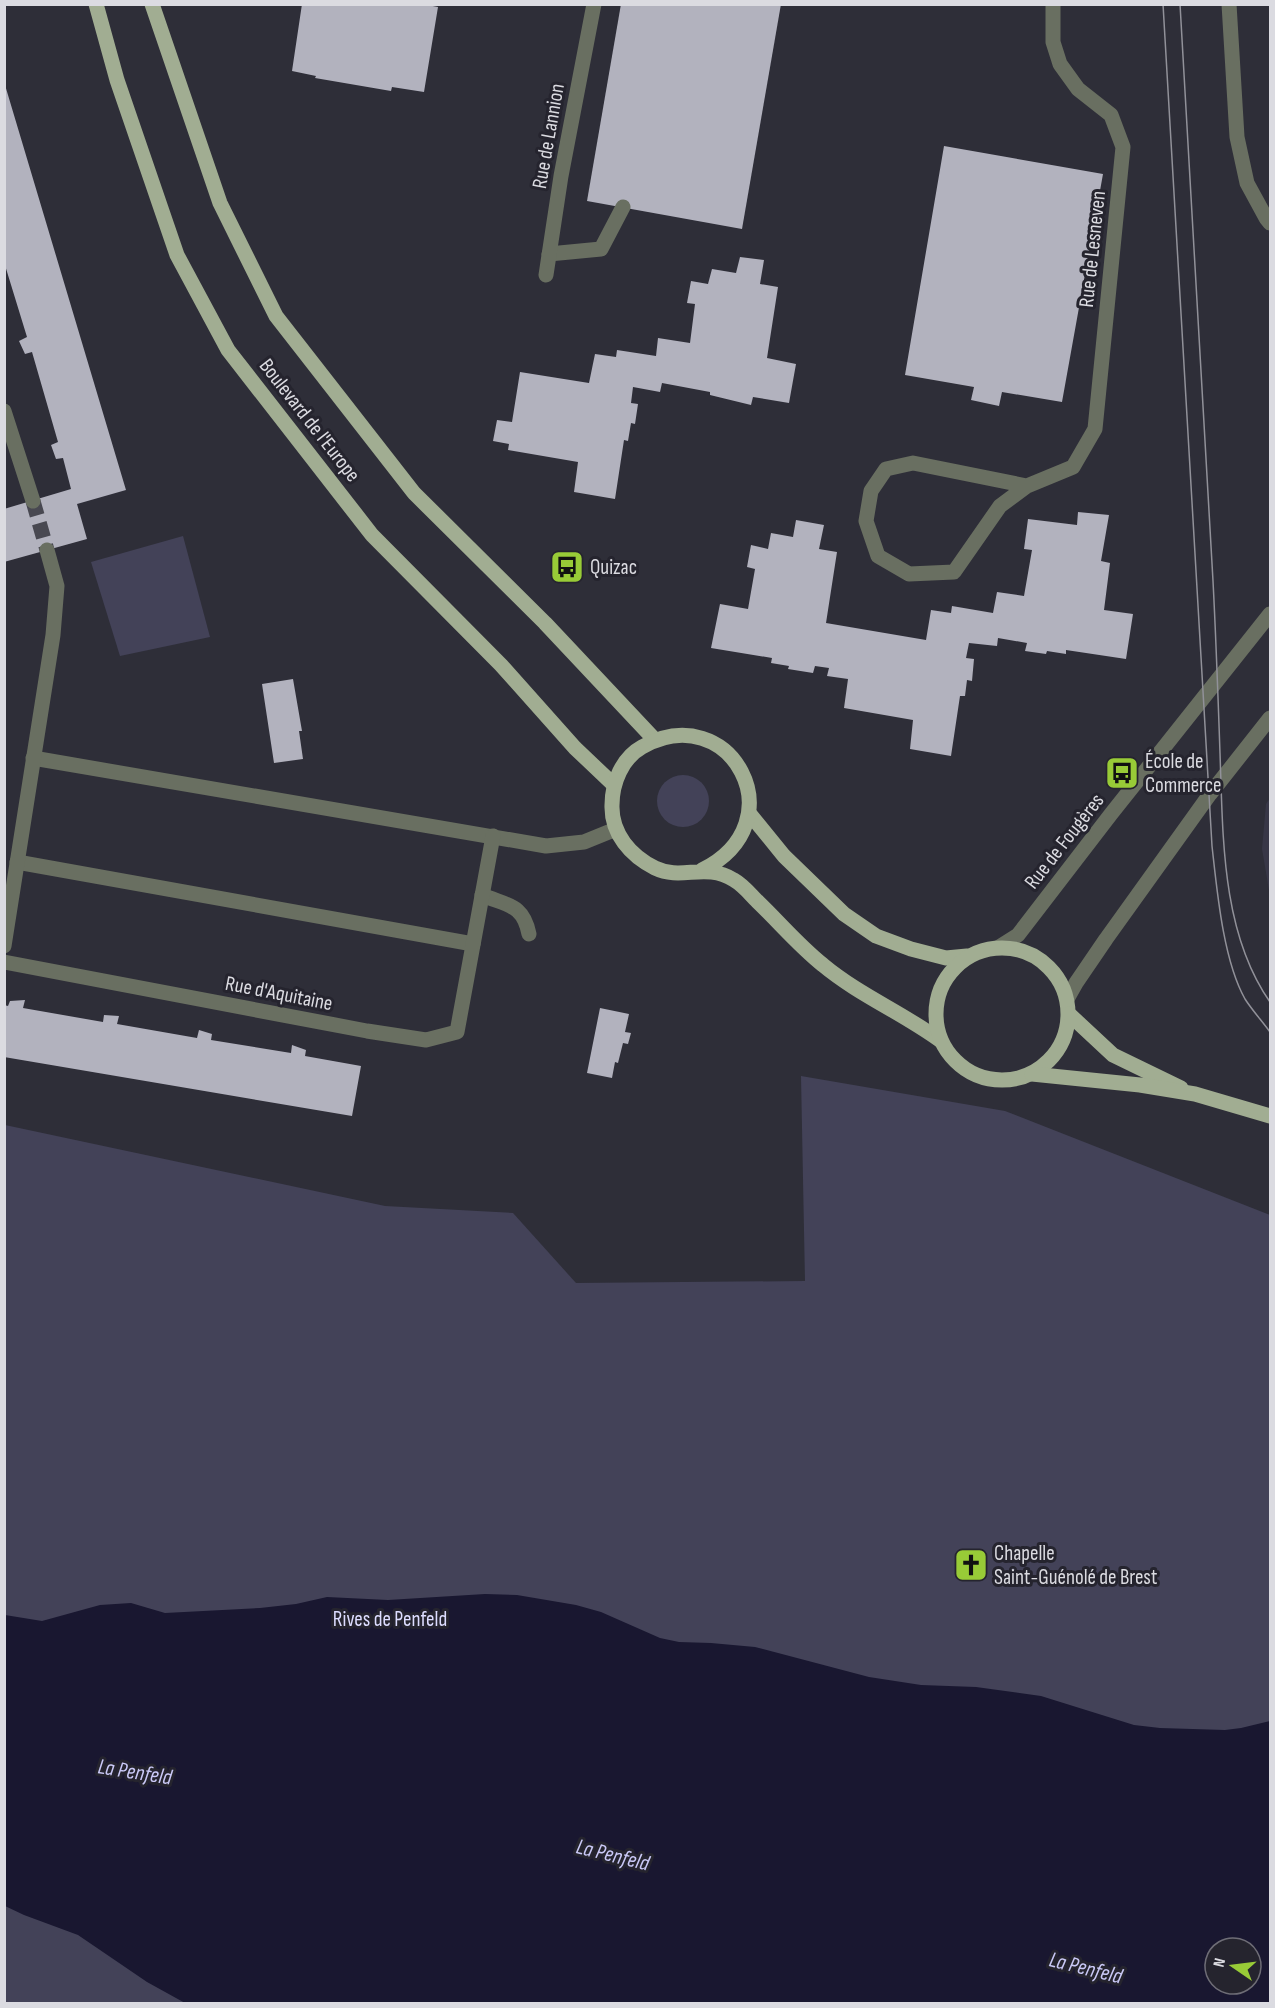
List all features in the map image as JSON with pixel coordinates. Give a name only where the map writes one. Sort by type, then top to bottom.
[{"type":"main road","name":"Boulevard de l'Europe","points":[[96,4],[117,80],[177,255],[228,350],[372,534],[501,665],[575,748],[614,785]]},
{"type":"main road","name":"Boulevard de l'Europe","points":[[152,4],[220,203],[276,316],[414,493],[545,622],[655,740]]},
{"type":"main road","points":[[702,870],[720,861],[734,848],[744,831],[749,813],[748,789],[739,766],[723,749],[702,738],[678,734],[655,740],[637,750],[623,766],[614,785],[611,807],[616,829],[626,847],[642,861],[661,871],[681,873],[702,870],[718,872],[736,880],[823,965],[941,1041]]},
{"type":"main road","points":[[749,813],[784,856],[844,914],[876,936],[911,949],[946,958],[967,956],[999,947],[1018,949],[1034,956],[1049,967],[1060,982],[1068,1006],[1066,1032],[1059,1049],[1047,1063],[1032,1074],[1011,1080],[989,1080],[969,1072],[952,1059],[941,1041],[936,1022],[936,1003],[941,984],[967,956]]},
{"type":"main road","points":[[1068,1006],[1113,1055],[1194,1094]]},
{"type":"main road","points":[[1032,1074],[1130,1084],[1194,1094],[1270,1116]]},
{"type":"street","name":"Rue de Lannion","points":[[546,275],[561,176],[594,4]]},
{"type":"street","name":"Rue de Lesneven","points":[[1027,486],[913,463],[886,469],[872,491],[866,521],[878,556],[909,574],[954,572],[1000,506],[1027,486],[1073,467],[1095,429],[1124,147],[1111,115],[1078,89],[1060,64],[1053,42],[1053,4]]},
{"type":"street","points":[[1229,4],[1237,137],[1247,183],[1270,223]]},
{"type":"street","points":[[549,254],[601,249],[623,207]]},
{"type":"street","points":[[4,411],[33,501]]},
{"type":"street","points":[[4,946],[53,635],[57,586],[47,550]]},
{"type":"street","name":"Rue de Fougères","points":[[999,947],[1018,935],[1132,786],[1270,614]]},
{"type":"street","points":[[1068,1006],[1100,948],[1210,794],[1270,718]]},
{"type":"street","points":[[33,758],[546,846],[584,842],[616,829]]},
{"type":"street","name":"Rue d'Aquitaine","points":[[4,962],[426,1040],[457,1032],[493,836]]},
{"type":"street","points":[[17,862],[473,944]]},
{"type":"street","points":[[482,895],[518,910],[526,920],[529,934]]},
{"type":"shaded area","points":[[1270,798],[1270,896],[1262,849],[1266,804]]},
{"type":"green space","points":[[183,536],[210,637],[120,656],[91,562]]},
{"type":"green space","points":[[683,775],[693,777],[701,783],[707,791],[709,801],[707,811],[701,819],[693,825],[683,827],[673,825],[665,819],[659,811],[657,801],[659,791],[665,783],[673,777]]},
{"type":"green space","name":"Rives de Penfeld","points":[[801,1076],[1005,1111],[1270,1215],[1270,2003],[5,2004],[5,1125],[385,1206],[513,1213],[576,1283],[805,1281]]},
{"type":"water","name":"Rives de Penfeld","points":[[485,1594],[517,1595],[576,1605],[601,1612],[660,1638],[679,1642],[755,1647],[869,1677],[921,1685],[976,1687],[1041,1696],[1134,1725],[1225,1730],[1270,1721],[1270,2003],[185,2003],[147,1982],[78,1935],[5,1906],[5,1615],[42,1621],[100,1605],[131,1603],[165,1613],[260,1608],[296,1604],[327,1597],[388,1600]]},
{"type":"building","points":[[302,4],[422,4],[438,7],[424,92],[392,87],[391,91],[315,78],[316,76],[292,71]]},
{"type":"building","points":[[621,4],[781,4],[742,229],[587,201]]},
{"type":"building","points":[[5,85],[126,490],[77,504],[87,539],[4,562],[4,509],[71,489],[63,458],[56,459],[51,445],[58,442],[32,352],[25,354],[19,341],[27,337],[4,262]]},
{"type":"building","points":[[944,146],[1103,174],[1062,402],[1002,392],[999,406],[971,400],[974,387],[905,375]]},
{"type":"building","points":[[740,257],[764,260],[760,284],[778,287],[767,358],[796,364],[789,403],[753,397],[751,405],[710,395],[710,392],[662,383],[660,392],[633,387],[631,403],[638,404],[635,424],[631,423],[628,441],[624,440],[615,499],[574,492],[578,462],[508,450],[509,444],[493,441],[497,420],[512,422],[520,372],[589,383],[595,354],[616,357],[617,350],[656,356],[658,338],[690,343],[695,304],[687,303],[691,281],[708,284],[712,269],[736,273]]},
{"type":"building","points":[[1078,512],[1109,515],[1101,561],[1110,563],[1104,610],[1133,614],[1126,659],[1066,650],[1066,654],[1025,651],[1027,643],[998,638],[997,646],[969,643],[966,658],[974,659],[972,681],[967,680],[965,696],[960,696],[951,756],[910,749],[913,720],[844,708],[848,679],[827,676],[829,668],[815,666],[813,673],[788,669],[789,666],[771,663],[772,658],[711,648],[720,604],[748,609],[755,569],[747,567],[751,545],[768,549],[771,533],[793,537],[796,520],[824,525],[819,549],[837,552],[826,623],[926,640],[931,610],[951,613],[952,606],[993,613],[997,592],[1024,596],[1032,550],[1024,549],[1028,519],[1077,525]]},
{"type":"building","points":[[293,679],[302,731],[299,731],[303,759],[274,763],[262,684]]},
{"type":"building","points":[[25,1000],[23,1008],[103,1022],[104,1015],[119,1016],[117,1024],[197,1038],[199,1030],[212,1034],[211,1040],[291,1053],[292,1045],[306,1050],[305,1056],[361,1066],[352,1116],[4,1057],[4,1005],[8,1006],[10,1001]]},
{"type":"building","points":[[600,1008],[629,1014],[625,1032],[631,1033],[628,1044],[623,1043],[618,1063],[615,1062],[612,1078],[587,1073]]},
{"type":"tunnel","points":[[33,501],[47,550]]},
{"type":"tram line","points":[[1163,4],[1212,846],[1222,924],[1231,965],[1245,999],[1270,1032]]},
{"type":"tram line","points":[[1180,4],[1213,581],[1224,849],[1233,914],[1242,945],[1254,975],[1270,1002]]},
{"type":"place","name":"Quizac","points":[[567,567]]},
{"type":"place","name":"École de Commerce","points":[[1122,773]]},
{"type":"place","name":"Chapelle Saint-Guénolé de Brest","points":[[971,1565]]},
{"type":"water label","name":"La Penfeld","points":[[135,1771]]},
{"type":"water label","name":"La Penfeld","points":[[613,1854]]},
{"type":"water label","name":"La Penfeld","points":[[1086,1967]]}]
